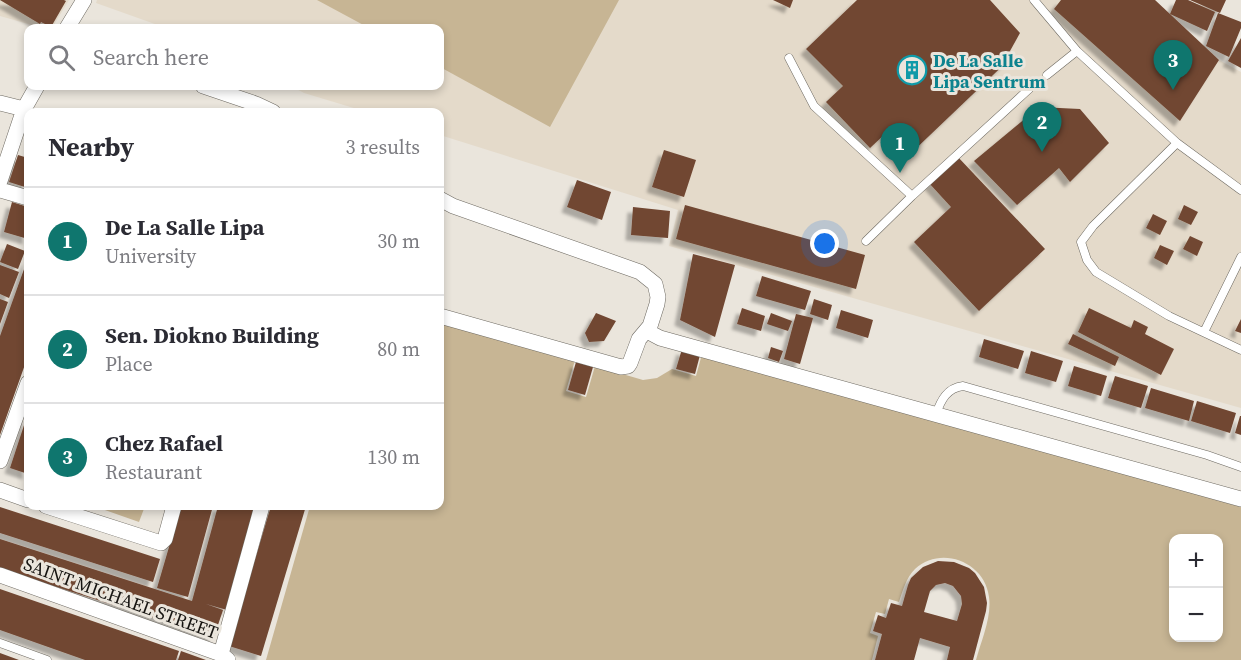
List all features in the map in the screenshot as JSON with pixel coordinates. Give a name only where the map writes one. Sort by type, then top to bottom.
[{"type":"street","points":[[69,24],[84,0]]},
{"type":"street","points":[[25,108],[35,90]]},
{"type":"street","points":[[214,90],[264,108]]},
{"type":"street","points":[[0,103],[24,109],[0,182]]},
{"type":"street","points":[[0,190],[24,197]]},
{"type":"street","points":[[444,201],[640,272],[655,284],[658,297],[647,331],[639,339],[628,366],[621,367],[444,317]]},
{"type":"street","points":[[647,331],[660,338],[1241,499]]},
{"type":"street","points":[[0,461],[24,394]]},
{"type":"street","points":[[0,490],[24,499]]},
{"type":"street","points":[[77,510],[161,543],[165,539],[173,510]]},
{"type":"street","points":[[224,657],[261,510]]},
{"type":"street","name":"SAINT MICHAEL STREET","points":[[0,575],[224,657]]},
{"type":"lane","points":[[1034,0],[1077,51],[1177,143],[1241,190]]},
{"type":"lane","points":[[1047,75],[1077,51]]},
{"type":"lane","points":[[789,58],[814,106],[912,196]]},
{"type":"lane","points":[[866,241],[1029,89]]},
{"type":"lane","points":[[1177,143],[1093,226],[1081,242],[1087,260],[1096,272],[1169,316],[1241,350]]},
{"type":"lane","points":[[1204,332],[1241,256]]},
{"type":"lane","points":[[936,414],[945,395],[955,387],[963,386],[1207,455],[1241,467]]},
{"type":"lane","points":[[0,643],[47,660]]},
{"type":"shaded area","points":[[0,0],[69,0],[54,24],[28,24],[0,16]]},
{"type":"shaded area","points":[[97,0],[1155,0],[1219,60],[1241,72],[1241,408],[669,246],[678,210],[444,136],[444,108],[354,108],[298,90],[444,90],[444,24],[155,24],[96,3]]},
{"type":"shaded area","points":[[317,0],[619,0],[550,127],[444,69],[444,24],[362,24]]},
{"type":"shaded area","points":[[444,321],[575,360],[566,391],[586,397],[595,366],[643,380],[657,378],[672,369],[696,376],[702,354],[1241,507],[1241,660],[976,660],[989,613],[990,605],[986,585],[971,566],[949,558],[937,558],[915,569],[907,580],[899,602],[889,599],[885,614],[876,612],[870,633],[878,636],[872,660],[266,660],[309,510],[444,510]]},
{"type":"shaded area","points":[[105,510],[144,510],[139,522]]},
{"type":"building","points":[[0,0],[66,1],[53,24],[41,22],[40,24]]},
{"type":"building","points":[[773,0],[793,0],[790,8]]},
{"type":"building","name":"De La Salle Lipa Sentrum","points":[[857,0],[990,0],[1020,33],[1010,51],[1014,55],[907,157],[885,134],[870,148],[826,102],[843,86],[806,49]]},
{"type":"building","points":[[1061,0],[1155,0],[1219,60],[1180,121],[1054,9]]},
{"type":"building","points":[[1176,0],[1188,0],[1215,12],[1207,31],[1170,14]]},
{"type":"building","points":[[1190,0],[1226,0],[1220,13]]},
{"type":"building","points":[[1218,13],[1241,22],[1241,28],[1229,57],[1206,46]]},
{"type":"building","points":[[1241,38],[1241,68],[1228,61]]},
{"type":"building","points":[[1039,107],[1080,109],[1109,143],[1070,182],[1059,168],[1017,205],[974,161]]},
{"type":"building","points":[[664,150],[696,160],[684,197],[652,187]]},
{"type":"building","points":[[18,155],[24,157],[24,187],[9,182]]},
{"type":"building","points":[[957,156],[1045,249],[979,311],[914,242],[951,207],[929,183]]},
{"type":"building","points":[[577,180],[611,192],[602,220],[567,207]]},
{"type":"building","points":[[12,202],[24,206],[24,238],[4,232]]},
{"type":"building","points":[[685,205],[865,255],[856,289],[676,239]]},
{"type":"building","points":[[1184,205],[1198,212],[1191,225],[1178,219]]},
{"type":"building","points":[[633,207],[670,211],[668,238],[631,235]]},
{"type":"building","points":[[1153,214],[1167,221],[1160,235],[1146,228]]},
{"type":"building","points":[[1190,236],[1203,242],[1197,256],[1183,249]]},
{"type":"building","points":[[7,244],[24,251],[18,269],[0,262]]},
{"type":"building","points":[[1160,245],[1174,251],[1167,265],[1154,258]]},
{"type":"building","points":[[693,254],[735,265],[715,337],[680,320]]},
{"type":"building","points":[[0,265],[19,272],[9,298],[0,294]]},
{"type":"building","points":[[24,269],[24,367],[0,435],[0,336]]},
{"type":"building","points":[[762,276],[811,291],[805,310],[756,296]]},
{"type":"building","points":[[0,299],[8,302],[0,324]]},
{"type":"building","points":[[814,299],[832,305],[828,320],[810,314]]},
{"type":"building","points":[[742,308],[765,316],[761,331],[737,324]]},
{"type":"building","points":[[1089,308],[1131,328],[1134,320],[1148,327],[1145,334],[1174,349],[1161,375],[1078,332]]},
{"type":"building","points":[[841,310],[873,320],[868,338],[836,328]]},
{"type":"building","points":[[596,313],[616,321],[604,341],[589,342],[585,333]]},
{"type":"building","points":[[771,313],[792,321],[788,331],[767,324]]},
{"type":"building","points":[[796,314],[813,318],[800,364],[784,359]]},
{"type":"building","points":[[1241,319],[1241,333],[1235,331]]},
{"type":"building","points":[[1073,334],[1119,357],[1115,366],[1068,344]]},
{"type":"building","points":[[984,339],[1024,351],[1018,369],[979,357]]},
{"type":"building","points":[[771,347],[783,351],[779,362],[768,358]]},
{"type":"building","points":[[682,349],[700,355],[695,374],[676,369]]},
{"type":"building","points":[[1031,351],[1063,361],[1056,382],[1025,373]]},
{"type":"building","points":[[576,362],[593,367],[585,395],[568,390]]},
{"type":"building","points":[[1074,366],[1107,376],[1101,396],[1068,386]]},
{"type":"building","points":[[1115,376],[1148,386],[1141,408],[1108,398]]},
{"type":"building","points":[[1151,388],[1194,401],[1189,421],[1145,408]]},
{"type":"building","points":[[1197,401],[1236,413],[1230,433],[1191,421]]},
{"type":"building","points":[[1241,416],[1241,435],[1235,433]]},
{"type":"building","points":[[24,425],[24,473],[10,468]]},
{"type":"building","points":[[0,507],[160,559],[153,582],[0,533]]},
{"type":"building","points":[[180,510],[212,510],[188,597],[157,588]]},
{"type":"building","points":[[217,510],[254,510],[227,610],[206,604],[223,610],[214,637],[0,569],[0,539],[192,601]]},
{"type":"building","points":[[270,510],[305,510],[261,656],[229,646]]},
{"type":"building","points":[[938,561],[954,562],[975,573],[984,587],[986,611],[973,660],[947,660],[950,647],[920,638],[914,660],[875,660],[882,634],[873,631],[878,615],[886,618],[891,603],[902,606],[911,578],[923,567]],"holes":[[[945,583],[953,586],[961,596],[962,604],[957,621],[924,612],[930,591],[936,585]]]},
{"type":"building","points":[[0,589],[179,651],[176,660],[85,660],[0,630]]},
{"type":"building","points":[[181,651],[206,660],[178,660]]},
{"type":"building","points":[[0,653],[19,660],[0,660]]},
{"type":"place","name":"De La Salle Lipa Sentrum","points":[[912,70]]},
{"type":"place","name":"Chez Rafael","points":[[1173,90]]},
{"type":"place","name":"Sen. Diokno Building","points":[[1042,152]]},
{"type":"place","name":"De La Salle Lipa","points":[[900,173]]}]
